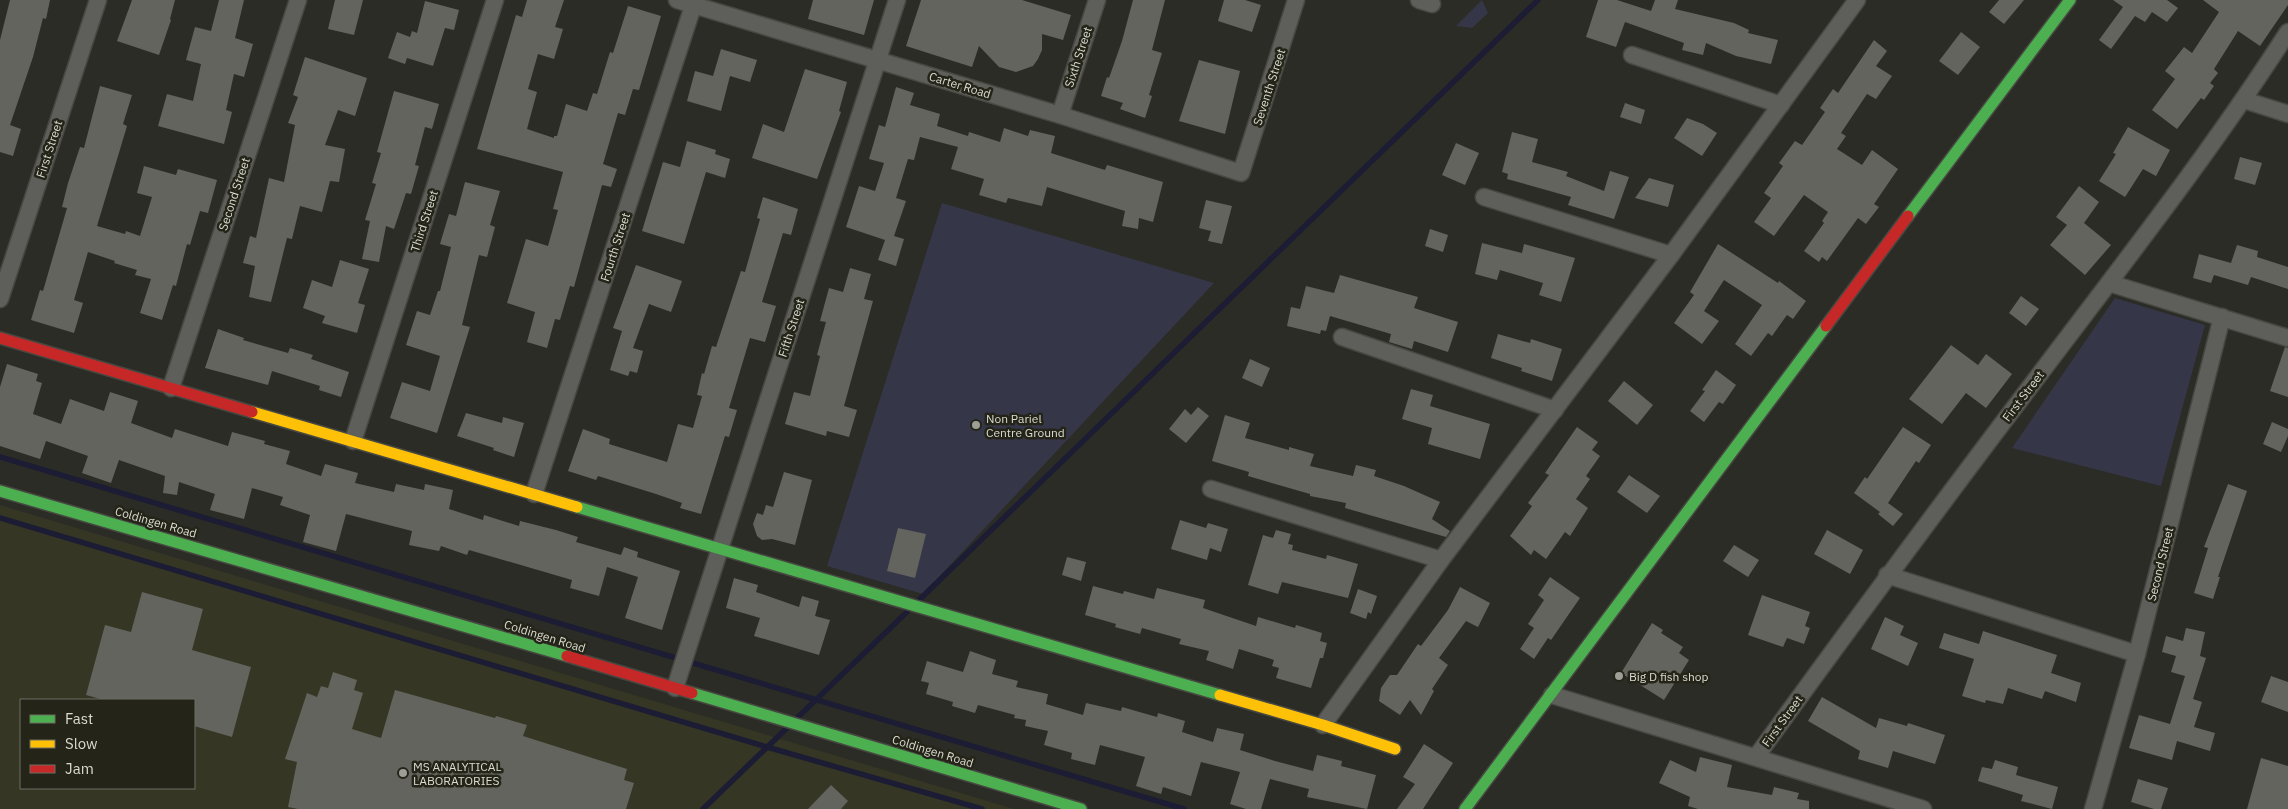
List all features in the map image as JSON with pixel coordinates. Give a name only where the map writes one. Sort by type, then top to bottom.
[{"type":"street","name":"First Street","points":[[0,299],[98,0]]},
{"type":"street","name":"Second Street","points":[[170,388],[298,0]]},
{"type":"street","name":"Third Street","points":[[353,441],[495,0]]},
{"type":"street","name":"Carter Road","points":[[677,0],[694,2],[1241,173]]},
{"type":"street","name":"Fifth Street","points":[[677,681],[897,0]]},
{"type":"street","name":"Sixth Street","points":[[1060,115],[1096,0]]},
{"type":"street","name":"Seventh Street","points":[[1241,173],[1296,0]]},
{"type":"street","points":[[1323,725],[1441,560],[1671,255],[1857,0]]},
{"type":"street","points":[[1466,809],[2070,0]]},
{"type":"street","name":"Fourth Street","points":[[534,494],[694,2]]},
{"type":"street","name":"First Street","points":[[1756,758],[1887,575],[2109,283],[2244,100],[2288,32]]},
{"type":"street","points":[[1632,55],[1781,105]]},
{"type":"street","points":[[2244,100],[2288,114]]},
{"type":"street","points":[[1484,197],[1671,255]]},
{"type":"street","points":[[2109,283],[2288,338]]},
{"type":"street","name":"Second Street","points":[[2093,809],[2137,654],[2222,317]]},
{"type":"street","points":[[1342,337],[1555,410]]},
{"type":"street","points":[[0,338],[1323,725],[1396,749]]},
{"type":"street","points":[[1212,489],[1441,560]]},
{"type":"street","name":"Coldingen Road","points":[[0,491],[677,681],[1081,809]]},
{"type":"street","points":[[1887,575],[2137,654]]},
{"type":"street","points":[[1552,695],[1923,809]]},
{"type":"shaded area","points":[[1482,0],[1488,13],[1472,28],[1456,26]]},
{"type":"shaded area","name":"Non Pariel Centre Ground","points":[[942,203],[1214,283],[923,594],[827,566]]},
{"type":"shaded area","points":[[2115,298],[2205,325],[2161,486],[2012,448]]},
{"type":"shaded area","points":[[0,505],[1014,809],[0,809]]},
{"type":"building","points":[[10,0],[50,0],[46,19],[43,18],[33,57],[10,125],[21,129],[13,156],[0,152],[0,40]]},
{"type":"building","points":[[132,0],[175,0],[171,20],[159,55],[117,41]]},
{"type":"building","points":[[219,0],[244,0],[235,38],[253,44],[244,77],[234,74],[226,110],[232,112],[224,144],[158,126],[167,94],[193,101],[201,64],[186,60],[195,27],[211,31]]},
{"type":"building","points":[[335,0],[363,0],[354,35],[328,29]]},
{"type":"building","points":[[527,0],[564,0],[555,27],[563,29],[554,59],[538,54],[528,89],[537,92],[527,129],[554,138],[554,136],[557,136],[566,104],[587,111],[593,93],[597,94],[610,52],[613,53],[628,6],[661,16],[639,90],[633,89],[625,115],[618,113],[603,164],[617,169],[611,187],[602,185],[574,287],[570,286],[560,320],[555,319],[547,348],[527,342],[535,312],[507,303],[526,239],[548,246],[558,210],[553,209],[563,172],[477,149],[516,15],[522,17]]},
{"type":"building","points":[[813,0],[874,0],[864,35],[808,19]]},
{"type":"building","points":[[921,0],[1022,0],[1071,15],[1063,40],[1042,34],[1042,50],[1038,59],[1033,66],[1016,72],[999,67],[979,46],[972,67],[906,46]]},
{"type":"building","points":[[1133,0],[1165,0],[1152,50],[1162,53],[1149,95],[1152,96],[1145,118],[1120,109],[1123,103],[1101,96],[1122,41]]},
{"type":"building","points":[[1224,0],[1245,0],[1261,5],[1252,32],[1218,21]]},
{"type":"building","points":[[1598,0],[1617,0],[1651,11],[1655,0],[1678,0],[1675,9],[1734,23],[1749,30],[1748,33],[1778,40],[1771,64],[1736,56],[1706,43],[1703,55],[1682,50],[1684,43],[1625,22],[1616,47],[1586,37]]},
{"type":"building","points":[[1999,0],[2024,0],[2004,24],[1989,12]]},
{"type":"building","points":[[2113,0],[2167,0],[2178,8],[2167,22],[2152,12],[2145,22],[2135,16],[2111,49],[2099,40],[2123,7]]},
{"type":"building","points":[[2203,0],[2288,0],[2288,5],[2260,46],[2238,31],[2214,69],[2218,73],[2210,83],[2214,86],[2204,100],[2201,98],[2177,129],[2152,110],[2175,79],[2165,71],[2184,47],[2192,53],[2219,12]]},
{"type":"building","points":[[425,1],[459,10],[454,30],[445,28],[433,66],[407,58],[405,64],[388,58],[397,32],[410,37],[412,31],[417,33]]},
{"type":"building","points":[[1961,32],[1980,47],[1958,75],[1939,61]]},
{"type":"building","points":[[1874,40],[1887,51],[1876,66],[1892,76],[1876,99],[1867,94],[1841,133],[1846,136],[1837,149],[1862,165],[1872,150],[1898,169],[1874,204],[1879,207],[1866,224],[1858,218],[1827,261],[1822,257],[1819,262],[1804,251],[1824,223],[1822,221],[1828,212],[1804,195],[1774,236],[1754,222],[1771,198],[1764,193],[1783,166],[1779,163],[1795,141],[1802,145],[1825,112],[1820,108],[1833,89],[1838,93]]},
{"type":"building","points":[[721,49],[757,60],[750,82],[730,76],[721,111],[687,101],[695,71],[713,76]]},
{"type":"building","points":[[305,57],[367,78],[355,116],[338,110],[325,145],[345,149],[339,182],[330,181],[322,212],[300,206],[292,239],[287,238],[271,302],[249,297],[255,266],[243,263],[250,236],[256,238],[269,178],[284,182],[295,125],[288,123],[298,97],[293,95]]},
{"type":"building","points":[[1199,60],[1240,71],[1225,134],[1179,121]]},
{"type":"building","points":[[805,69],[847,82],[839,111],[841,112],[817,179],[752,158],[763,124],[784,132]]},
{"type":"building","points":[[100,86],[132,95],[123,124],[127,126],[97,226],[125,234],[126,231],[140,236],[152,197],[137,193],[144,166],[176,175],[178,169],[217,180],[208,213],[200,211],[190,245],[187,244],[176,286],[173,285],[162,320],[140,313],[151,279],[135,275],[137,270],[88,252],[74,300],[83,303],[74,333],[31,320],[40,290],[43,291],[67,208],[62,207],[68,183],[80,147],[84,148]]},
{"type":"building","points":[[896,87],[914,93],[910,105],[940,114],[937,126],[968,136],[969,132],[1000,142],[1004,128],[1028,136],[1030,130],[1055,136],[1051,153],[1105,170],[1107,165],[1163,182],[1153,222],[1139,218],[1138,229],[1122,226],[1125,211],[1047,187],[1042,206],[1008,198],[1006,203],[979,195],[984,179],[951,169],[958,147],[920,137],[914,160],[908,159],[896,198],[906,201],[894,236],[904,239],[896,266],[878,260],[885,240],[846,227],[859,186],[875,191],[884,163],[869,159],[879,125],[885,127]]},
{"type":"building","points":[[394,91],[439,104],[432,129],[425,127],[415,165],[419,166],[411,194],[406,193],[394,229],[386,226],[379,262],[362,259],[370,221],[365,220],[376,184],[372,183],[381,153],[377,152]]},
{"type":"building","points":[[1625,103],[1645,110],[1641,124],[1620,117]]},
{"type":"building","points":[[1687,118],[1703,124],[1717,133],[1702,156],[1674,138]]},
{"type":"building","points":[[2128,127],[2170,150],[2156,176],[2143,169],[2125,197],[2099,181],[2116,154],[2113,153]]},
{"type":"building","points":[[1512,132],[1538,139],[1532,162],[1568,172],[1566,176],[1604,191],[1610,171],[1629,177],[1614,219],[1568,205],[1571,197],[1507,179],[1508,174],[1502,172]]},
{"type":"building","points":[[687,141],[716,150],[715,154],[730,159],[725,178],[706,172],[684,244],[642,231],[663,162],[680,167]]},
{"type":"building","points":[[1456,143],[1479,153],[1465,185],[1442,175]]},
{"type":"building","points":[[2240,157],[2262,163],[2255,185],[2234,179]]},
{"type":"building","points":[[1649,178],[1674,185],[1668,207],[1635,198]]},
{"type":"building","points":[[465,182],[500,191],[490,225],[495,227],[487,257],[479,255],[462,325],[470,327],[437,433],[390,418],[402,382],[430,391],[440,356],[406,345],[417,311],[430,315],[438,291],[440,291],[451,247],[440,244],[449,214],[456,216]]},
{"type":"building","points":[[2079,186],[2099,202],[2084,223],[2111,245],[2085,275],[2050,245],[2067,225],[2056,217]]},
{"type":"building","points":[[763,197],[798,209],[791,235],[783,233],[762,302],[776,306],[765,342],[750,338],[729,408],[737,410],[729,437],[725,436],[701,514],[680,508],[682,503],[656,494],[598,476],[596,480],[568,471],[583,429],[610,439],[609,444],[667,462],[678,424],[693,428],[702,396],[697,395],[702,373],[704,374],[712,346],[716,347],[741,271],[745,272],[760,219],[757,218]]},
{"type":"building","points":[[1206,200],[1232,206],[1222,244],[1208,241],[1211,231],[1199,228]]},
{"type":"building","points":[[1430,229],[1448,235],[1443,252],[1425,246]]},
{"type":"building","points":[[1482,243],[1522,253],[1524,244],[1575,258],[1561,302],[1539,295],[1543,283],[1500,270],[1497,280],[1475,274]]},
{"type":"building","points":[[1718,244],[1778,283],[1779,281],[1806,301],[1793,319],[1787,315],[1772,336],[1768,333],[1751,356],[1735,344],[1762,305],[1724,280],[1704,311],[1719,321],[1702,344],[1674,323],[1694,295],[1690,292]]},
{"type":"building","points":[[2237,245],[2258,251],[2257,257],[2288,267],[2288,289],[2251,277],[2248,285],[2214,275],[2211,283],[2193,278],[2199,254],[2231,263]]},
{"type":"building","points":[[340,260],[369,269],[358,303],[365,305],[357,333],[322,323],[325,316],[303,308],[312,280],[332,287]]},
{"type":"building","points":[[636,265],[682,281],[671,312],[649,304],[633,348],[643,351],[637,373],[630,371],[628,376],[610,370],[622,331],[613,328]]},
{"type":"building","points":[[850,268],[871,274],[864,299],[873,301],[844,406],[857,410],[849,437],[827,431],[826,436],[785,424],[794,392],[810,396],[820,356],[817,355],[826,322],[820,321],[829,288],[843,292]]},
{"type":"building","points":[[1340,275],[1418,297],[1414,308],[1458,322],[1448,352],[1414,341],[1412,349],[1389,342],[1391,334],[1330,316],[1326,331],[1321,330],[1320,334],[1287,326],[1291,307],[1300,309],[1306,286],[1334,293]]},
{"type":"building","points":[[2021,296],[2039,309],[2026,326],[2009,313]]},
{"type":"building","points":[[218,329],[244,338],[243,340],[288,353],[290,348],[313,355],[311,359],[349,372],[341,397],[319,390],[320,386],[272,371],[268,385],[205,368]]},
{"type":"building","points":[[1498,334],[1530,343],[1531,339],[1562,349],[1552,381],[1521,371],[1522,368],[1491,358]]},
{"type":"building","points":[[1951,345],[1978,365],[1986,354],[2012,374],[1986,408],[1966,393],[1942,424],[1909,399]]},
{"type":"building","points":[[2285,347],[2288,348],[2288,397],[2270,391]]},
{"type":"building","points":[[1250,359],[1270,368],[1262,387],[1242,378]]},
{"type":"building","points":[[7,364],[38,374],[36,381],[42,383],[33,414],[61,424],[70,399],[104,411],[110,392],[138,401],[131,423],[172,438],[175,429],[228,446],[232,432],[265,441],[264,444],[290,451],[286,464],[321,476],[325,464],[358,473],[355,483],[394,492],[396,484],[424,490],[425,484],[453,490],[449,509],[483,520],[484,515],[519,526],[520,521],[556,530],[578,537],[576,542],[621,555],[624,547],[638,552],[637,557],[680,571],[662,630],[625,618],[638,577],[607,567],[599,596],[570,588],[572,580],[469,550],[467,555],[441,546],[439,551],[409,545],[412,531],[346,514],[336,551],[303,542],[310,515],[280,505],[283,497],[252,488],[244,519],[210,510],[215,494],[179,482],[177,495],[163,493],[165,476],[119,460],[111,483],[82,473],[88,456],[46,441],[40,459],[0,446],[0,387]]},
{"type":"building","points":[[1716,370],[1736,385],[1723,404],[1719,402],[1704,422],[1690,411],[1705,391],[1702,390]]},
{"type":"building","points":[[1624,381],[1653,405],[1637,425],[1608,401]]},
{"type":"building","points":[[1411,389],[1433,395],[1430,406],[1490,424],[1480,459],[1428,444],[1432,428],[1402,419]]},
{"type":"building","points":[[1198,407],[1209,416],[1186,443],[1169,429],[1185,409],[1191,415]]},
{"type":"building","points":[[466,413],[502,423],[503,417],[524,423],[514,457],[493,450],[494,448],[457,436]]},
{"type":"building","points":[[1225,415],[1250,423],[1245,438],[1289,450],[1289,447],[1314,454],[1310,466],[1353,476],[1356,465],[1376,470],[1374,476],[1404,486],[1440,502],[1432,519],[1450,531],[1446,537],[1345,508],[1346,503],[1310,496],[1310,494],[1248,476],[1249,472],[1212,461]]},
{"type":"building","points":[[2272,422],[2288,429],[2288,436],[2281,452],[2263,444]]},
{"type":"building","points":[[1577,427],[1598,442],[1592,450],[1600,456],[1586,476],[1590,479],[1576,499],[1588,508],[1570,536],[1565,532],[1546,559],[1534,550],[1531,555],[1510,536],[1532,506],[1528,503],[1549,475],[1545,473]]},
{"type":"building","points":[[1903,427],[1931,445],[1919,463],[1916,461],[1888,503],[1903,514],[1893,526],[1878,514],[1880,512],[1854,493],[1865,477],[1867,479]]},
{"type":"building","points":[[784,472],[812,480],[795,545],[772,539],[762,540],[757,536],[753,524],[757,513],[763,515],[766,505],[773,507]]},
{"type":"building","points":[[1629,475],[1660,496],[1647,513],[1617,492]]},
{"type":"building","points":[[2228,484],[2247,491],[2218,577],[2220,577],[2213,599],[2194,593],[2208,548],[2204,547]]},
{"type":"building","points":[[1180,520],[1206,528],[1208,523],[1228,529],[1221,552],[1210,548],[1207,560],[1171,549]]},
{"type":"building","points":[[898,528],[926,534],[915,578],[887,571]]},
{"type":"building","points":[[1276,530],[1291,534],[1288,544],[1293,545],[1292,550],[1326,559],[1327,555],[1358,564],[1348,598],[1282,582],[1278,594],[1248,585],[1263,535],[1273,538]]},
{"type":"building","points":[[1827,530],[1863,550],[1850,574],[1814,554]]},
{"type":"building","points":[[1734,545],[1759,560],[1748,577],[1723,561]]},
{"type":"building","points":[[1067,557],[1086,562],[1081,581],[1062,575]]},
{"type":"building","points":[[1550,577],[1580,598],[1551,640],[1548,638],[1534,659],[1520,649],[1534,628],[1528,624],[1544,600],[1538,595]]},
{"type":"building","points":[[734,578],[758,585],[756,592],[799,607],[802,596],[819,601],[815,616],[830,620],[819,655],[754,636],[760,618],[726,608]]},
{"type":"building","points":[[1093,586],[1123,594],[1124,591],[1154,599],[1157,588],[1205,600],[1203,608],[1256,626],[1258,617],[1295,628],[1296,625],[1322,633],[1320,641],[1327,643],[1323,658],[1320,658],[1311,688],[1276,678],[1279,668],[1272,666],[1274,660],[1239,649],[1233,669],[1206,660],[1209,651],[1179,644],[1181,639],[1142,628],[1140,634],[1115,627],[1116,624],[1085,615]]},
{"type":"building","points":[[1460,587],[1490,603],[1478,627],[1466,621],[1439,658],[1448,665],[1432,689],[1434,691],[1421,715],[1410,700],[1400,715],[1379,701],[1381,688],[1390,675],[1397,675],[1418,644],[1421,646],[1448,610]]},
{"type":"building","points":[[1358,589],[1377,596],[1371,614],[1368,612],[1366,619],[1350,613]]},
{"type":"building","points":[[142,592],[203,609],[192,650],[251,667],[232,737],[195,726],[195,699],[100,699],[86,695],[105,625],[131,632]]},
{"type":"building","points":[[1762,595],[1810,612],[1805,626],[1810,628],[1804,644],[1787,638],[1783,647],[1748,635]]},
{"type":"building","points":[[1885,617],[1904,626],[1900,635],[1918,643],[1908,666],[1871,649]]},
{"type":"building","points":[[1652,623],[1663,630],[1661,633],[1683,647],[1679,653],[1689,660],[1664,700],[1621,673]]},
{"type":"building","points":[[2186,628],[2205,632],[2200,656],[2206,658],[2193,699],[2202,702],[2194,727],[2215,733],[2210,751],[2177,741],[2172,760],[2129,748],[2139,715],[2170,724],[2185,676],[2171,672],[2176,656],[2162,652],[2166,636],[2183,641]]},
{"type":"building","points":[[1983,631],[2057,655],[2051,673],[2081,683],[2076,702],[2045,691],[2042,699],[2008,688],[2003,704],[1986,700],[1985,703],[1962,696],[1974,659],[1939,648],[1944,633],[1979,644]]},
{"type":"building","points":[[970,651],[996,660],[992,674],[1018,681],[1016,687],[1048,694],[1046,704],[1083,715],[1086,703],[1121,711],[1122,707],[1157,717],[1158,713],[1185,721],[1182,732],[1213,742],[1217,728],[1244,734],[1240,750],[1313,771],[1317,755],[1342,761],[1341,766],[1376,775],[1367,809],[1307,797],[1309,789],[1270,779],[1261,809],[1246,809],[1230,804],[1240,772],[1201,762],[1191,796],[1163,787],[1161,794],[1136,786],[1145,757],[1100,745],[1095,765],[1071,759],[1072,753],[1044,745],[1048,731],[1025,726],[1026,720],[1014,718],[1015,715],[978,705],[975,713],[952,706],[953,702],[926,694],[929,683],[921,681],[927,661],[963,672]]},
{"type":"building","points":[[333,672],[357,680],[354,690],[363,693],[352,729],[381,738],[395,690],[527,725],[523,736],[627,769],[624,780],[634,783],[626,809],[298,809],[288,807],[297,762],[285,759],[307,693],[317,697],[321,686],[328,688]]},
{"type":"building","points":[[2271,676],[2288,682],[2288,712],[2261,702]]},
{"type":"building","points":[[1822,697],[1876,728],[1879,718],[1907,726],[1908,723],[1945,735],[1935,764],[1893,751],[1888,768],[1858,759],[1860,751],[1808,721]]},
{"type":"building","points":[[1424,744],[1453,763],[1423,809],[1397,809],[1415,784],[1403,777]]},
{"type":"building","points":[[1700,757],[1732,765],[1727,787],[1772,795],[1774,787],[1799,793],[1797,799],[1809,801],[1809,809],[1698,809],[1688,806],[1690,797],[1659,783],[1670,760],[1696,772]]},
{"type":"building","points":[[2261,758],[2288,766],[2288,809],[2247,809]]},
{"type":"building","points":[[1995,760],[2018,767],[2016,775],[2058,787],[2052,809],[2021,801],[2023,795],[1978,781],[1982,767],[1992,769]]},
{"type":"building","points":[[2138,779],[2168,788],[2161,809],[2154,809],[2131,802]]},
{"type":"building","points":[[831,785],[848,801],[841,809],[808,809]]},
{"type":"waterway","points":[[918,601],[1538,0]]},
{"type":"waterway","points":[[0,457],[1184,809]]},
{"type":"waterway","points":[[0,518],[767,747],[982,809]]},
{"type":"waterway","points":[[796,719],[910,609]]},
{"type":"waterway","points":[[703,809],[788,727]]},
{"type":"traffic: fast","points":[[1908,216],[2070,0]]},
{"type":"traffic: fast","points":[[1465,809],[1826,326]]},
{"type":"traffic: fast","points":[[0,491],[567,656]]},
{"type":"traffic: fast","points":[[577,507],[1220,695]]},
{"type":"traffic: fast","points":[[692,693],[1081,809]]},
{"type":"traffic: slow","points":[[252,412],[577,507]]},
{"type":"traffic: slow","points":[[1220,695],[1323,725],[1395,749]]},
{"type":"traffic: jam","points":[[1826,326],[1908,216]]},
{"type":"traffic: jam","points":[[0,338],[252,412]]},
{"type":"traffic: jam","points":[[567,656],[692,693]]},
{"type":"place","name":"Non Pariel Centre Ground","points":[[976,425]]},
{"type":"place","name":"Big D fish shop","points":[[1619,676]]},
{"type":"place","name":"MS ANALYTICAL LABORATORIES","points":[[403,773]]}]
